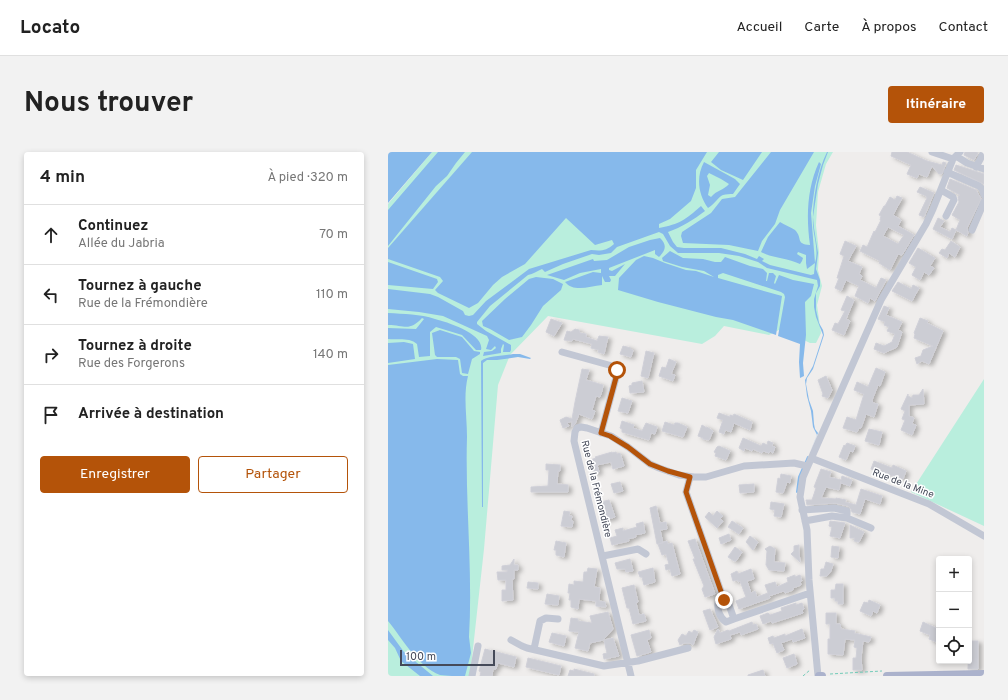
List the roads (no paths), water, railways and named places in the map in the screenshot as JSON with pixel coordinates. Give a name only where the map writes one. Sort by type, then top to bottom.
[{"type":"main road","points":[[885,673],[984,674]]},
{"type":"street","points":[[932,152],[956,156],[984,170]]},
{"type":"street","points":[[976,167],[983,154]]},
{"type":"street","points":[[821,674],[810,593],[808,543],[800,497],[804,465],[811,458],[881,300],[926,224],[947,172],[956,156]]},
{"type":"street","points":[[947,172],[979,186],[984,195]]},
{"type":"street","points":[[941,190],[953,197],[954,200],[946,216]]},
{"type":"street","points":[[972,230],[984,202]]},
{"type":"street","points":[[562,352],[613,366],[617,370],[601,433]]},
{"type":"street","name":"Rue de la Frémondière","points":[[631,676],[574,436],[577,428],[581,427],[601,433],[623,444],[650,464],[690,477],[706,477],[744,466],[794,463],[804,465]]},
{"type":"street","name":"Rue de la Mine","points":[[811,458],[929,504],[984,536]]},
{"type":"street","points":[[690,477],[686,492],[724,600],[728,602],[734,619]]},
{"type":"street","points":[[802,510],[834,508],[847,511],[848,518]]},
{"type":"street","points":[[805,521],[832,516],[848,518],[871,528]]},
{"type":"street","points":[[603,556],[638,549],[646,554]]},
{"type":"street","points":[[724,600],[718,603],[718,606],[721,618],[726,622],[810,593]]},
{"type":"street","points":[[534,649],[540,621],[546,618],[558,619]]},
{"type":"street","points":[[511,640],[522,646],[597,665],[610,666],[688,648]]},
{"type":"street","points":[[472,676],[478,646]]},
{"type":"water","points":[[388,152],[432,152],[388,203]]},
{"type":"water","points":[[438,152],[465,152],[447,176],[436,186],[388,246],[388,210]]},
{"type":"water","points":[[472,152],[707,152],[696,170],[696,188],[691,201],[670,219],[659,224],[659,228],[682,221],[701,206],[705,211],[687,223],[668,232],[677,247],[721,248],[745,254],[757,259],[759,256],[764,259],[762,261],[770,265],[811,275],[814,274],[817,253],[813,217],[818,253],[816,269],[820,280],[820,286],[816,293],[816,310],[824,335],[813,369],[807,378],[806,384],[813,411],[815,429],[818,433],[808,457],[817,435],[813,427],[805,380],[813,366],[823,335],[816,317],[814,307],[814,299],[818,286],[817,280],[767,268],[758,262],[739,256],[719,253],[678,253],[670,246],[663,234],[659,232],[617,247],[611,253],[599,255],[592,254],[545,272],[542,269],[528,275],[490,306],[477,322],[477,324],[486,331],[511,345],[510,352],[503,352],[503,344],[501,353],[483,356],[484,352],[492,351],[496,348],[495,346],[491,350],[486,349],[489,340],[487,336],[443,316],[388,309],[388,289],[430,294],[463,311],[465,315],[469,316],[473,315],[486,301],[529,269],[591,250],[606,249],[614,244],[612,240],[595,245],[566,218],[525,264],[502,277],[478,303],[469,308],[438,293],[435,290],[443,281],[440,277],[388,259],[388,248]]},
{"type":"water","points":[[719,152],[762,152],[743,180],[721,170],[711,162]]},
{"type":"water","points":[[771,152],[814,152],[780,210],[775,224],[762,241],[758,251],[729,245],[683,243],[681,236],[682,232],[711,213],[722,199],[735,197]]},
{"type":"water","points":[[828,152],[818,184],[813,217],[814,198],[820,169]]},
{"type":"water","points":[[704,162],[735,179],[740,184],[733,194],[725,194],[721,196],[708,208],[700,191],[699,179]],"holes":[[[709,173],[729,184],[711,197],[708,195],[710,185],[707,176]]]},
{"type":"water","points":[[819,162],[821,164],[815,186],[811,213],[815,263],[807,269],[806,255],[798,252],[797,254],[803,258],[800,264],[761,252],[768,237],[780,222],[795,230],[802,243],[810,245],[808,203],[812,182]]},
{"type":"water","points":[[660,238],[665,245],[665,248],[659,257],[655,254],[655,250],[609,268],[609,270],[612,271],[625,264],[615,276],[609,276],[611,280],[610,282],[605,282],[602,276],[602,285],[577,288],[565,282],[593,272],[601,273],[601,269],[580,273],[564,280],[547,275],[593,259],[594,261],[607,260],[629,247]]},
{"type":"water","points":[[670,251],[683,258],[703,259],[715,262],[721,262],[725,257],[763,269],[767,273],[766,281],[769,273],[773,273],[776,276],[775,284],[779,275],[793,280],[814,284],[811,296],[805,302],[806,335],[803,363],[804,376],[800,378],[800,344],[778,336],[785,297],[781,292],[723,273],[718,275],[718,278],[782,296],[776,335],[733,320],[658,302],[618,290],[619,278],[636,260],[644,256],[686,270],[696,271],[714,277],[704,271],[682,267],[663,261],[662,258]]},
{"type":"water","points":[[388,262],[437,279],[438,282],[433,289],[388,285]]},
{"type":"water","points":[[536,277],[553,279],[563,284],[561,290],[543,306],[522,337],[509,340],[483,326],[482,321],[505,299],[529,279]]},
{"type":"water","points":[[388,313],[424,316],[456,326],[477,339],[481,344],[481,350],[476,350],[462,335],[436,327],[430,332],[430,356],[419,357],[417,344],[411,340],[388,339],[388,328],[416,329],[424,319],[422,318],[414,325],[406,327],[388,325]]},
{"type":"water","points":[[440,330],[462,337],[474,351],[480,352],[480,354],[472,359],[468,374],[462,373],[460,359],[456,357],[437,357],[435,355],[432,333]]},
{"type":"water","points":[[404,342],[413,344],[415,359],[388,363],[388,343]]},
{"type":"water","points":[[520,354],[531,358],[518,357],[487,360],[483,363],[482,507],[481,361],[491,357]]},
{"type":"water","points":[[437,359],[458,360],[460,374],[463,376],[468,376],[465,399],[470,587],[469,637],[471,653],[465,676],[440,675],[425,666],[388,621],[388,365]]},
{"type":"water","points":[[388,630],[404,652],[433,676],[420,676],[401,661],[395,648],[388,640]]},
{"type":"waterway","points":[[805,464],[808,457]]},
{"type":"waterway","points":[[797,492],[799,477],[803,468]]}]
